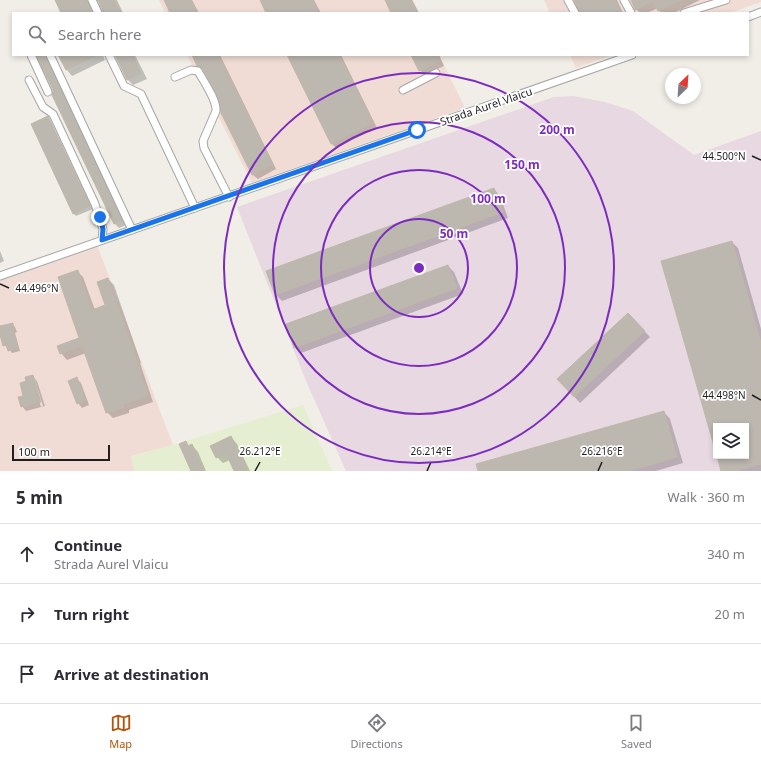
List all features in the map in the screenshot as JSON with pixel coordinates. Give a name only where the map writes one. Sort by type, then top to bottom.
[{"type":"street","points":[[92,0],[98,12]]},
{"type":"street","points":[[568,0],[574,12]]},
{"type":"street","points":[[624,0],[630,12]]},
{"type":"street","points":[[686,12],[707,3],[722,1]]},
{"type":"street","points":[[749,17],[761,12]]},
{"type":"street","points":[[31,56],[48,92]]},
{"type":"street","points":[[50,56],[132,230]]},
{"type":"street","points":[[109,56],[124,86],[141,94],[196,208]]},
{"type":"street","name":"Strada Aurel Vlaicu","points":[[0,276],[629,56]]},
{"type":"street","points":[[175,77],[191,70],[198,71],[213,99],[216,111],[204,141],[204,148],[228,197]]},
{"type":"street","points":[[403,90],[436,73]]},
{"type":"street","points":[[29,80],[43,107],[52,114],[95,204],[102,223],[102,240]]},
{"type":"shaded area","points":[[159,0],[413,0],[419,12],[165,12]]},
{"type":"shaded area","points":[[544,0],[761,0],[761,2],[732,12],[550,12]]},
{"type":"shaded area","points":[[188,56],[439,56],[465,108],[252,183]]},
{"type":"shaded area","points":[[570,56],[609,56],[576,68]]},
{"type":"shaded area","points":[[573,96],[605,102],[633,111],[694,155],[761,131],[761,471],[346,471],[306,381],[237,207],[554,97]]},
{"type":"shaded area","points":[[97,245],[173,445],[131,456],[135,471],[0,471],[0,277]]},
{"type":"green space","points":[[303,405],[332,471],[135,471],[131,456],[173,445]]},
{"type":"building","points":[[55,0],[87,0],[92,12],[61,12]]},
{"type":"building","points":[[98,0],[114,0],[120,12],[103,12]]},
{"type":"building","points":[[164,0],[191,0],[197,12],[170,12]]},
{"type":"building","points":[[260,0],[313,0],[319,12],[266,12]]},
{"type":"building","points":[[385,0],[411,0],[417,12],[391,12]]},
{"type":"building","points":[[574,0],[615,0],[621,12],[580,12]]},
{"type":"building","points":[[631,0],[682,0],[658,11],[653,1],[635,10]]},
{"type":"building","points":[[36,56],[45,56],[122,220],[114,224],[52,95],[53,90]]},
{"type":"building","points":[[59,56],[95,56],[66,70]]},
{"type":"building","points":[[115,56],[133,56],[141,73],[127,80]]},
{"type":"building","points":[[192,56],[219,56],[273,164],[252,175],[221,113],[219,100],[214,89],[202,68],[197,66]]},
{"type":"building","points":[[287,56],[340,56],[373,123],[331,144]]},
{"type":"building","points":[[412,56],[438,56],[440,61],[419,71]]},
{"type":"building","points":[[48,116],[90,206],[73,214],[31,124]]},
{"type":"building","points":[[494,188],[503,212],[275,295],[266,271]]},
{"type":"building","points":[[732,241],[761,343],[761,464],[736,471],[721,471],[718,459],[749,459],[749,423],[713,423],[713,443],[661,261]]},
{"type":"building","points":[[448,265],[457,288],[294,348],[286,324]]},
{"type":"building","points":[[78,270],[92,310],[105,305],[97,282],[108,278],[148,396],[123,404],[124,407],[106,413],[82,346],[60,354],[57,346],[79,338],[58,277]]},
{"type":"building","points":[[628,313],[645,331],[574,397],[557,379]]},
{"type":"building","points":[[13,323],[13,330],[18,348],[8,351],[6,345],[3,346],[0,335],[0,326]]},
{"type":"building","points":[[33,375],[41,402],[21,407],[18,397],[23,396],[20,383],[26,381],[25,377]]},
{"type":"building","points":[[77,377],[85,400],[77,404],[68,381]]},
{"type":"building","points":[[664,411],[677,457],[629,471],[478,471],[476,464]]},
{"type":"building","points":[[231,436],[247,471],[234,471],[226,453],[216,458],[210,446]]},
{"type":"building","points":[[186,441],[188,446],[192,444],[204,471],[191,471],[179,444]]},
{"type":"route","points":[[100,217],[103,229],[102,240],[417,130]]}]
